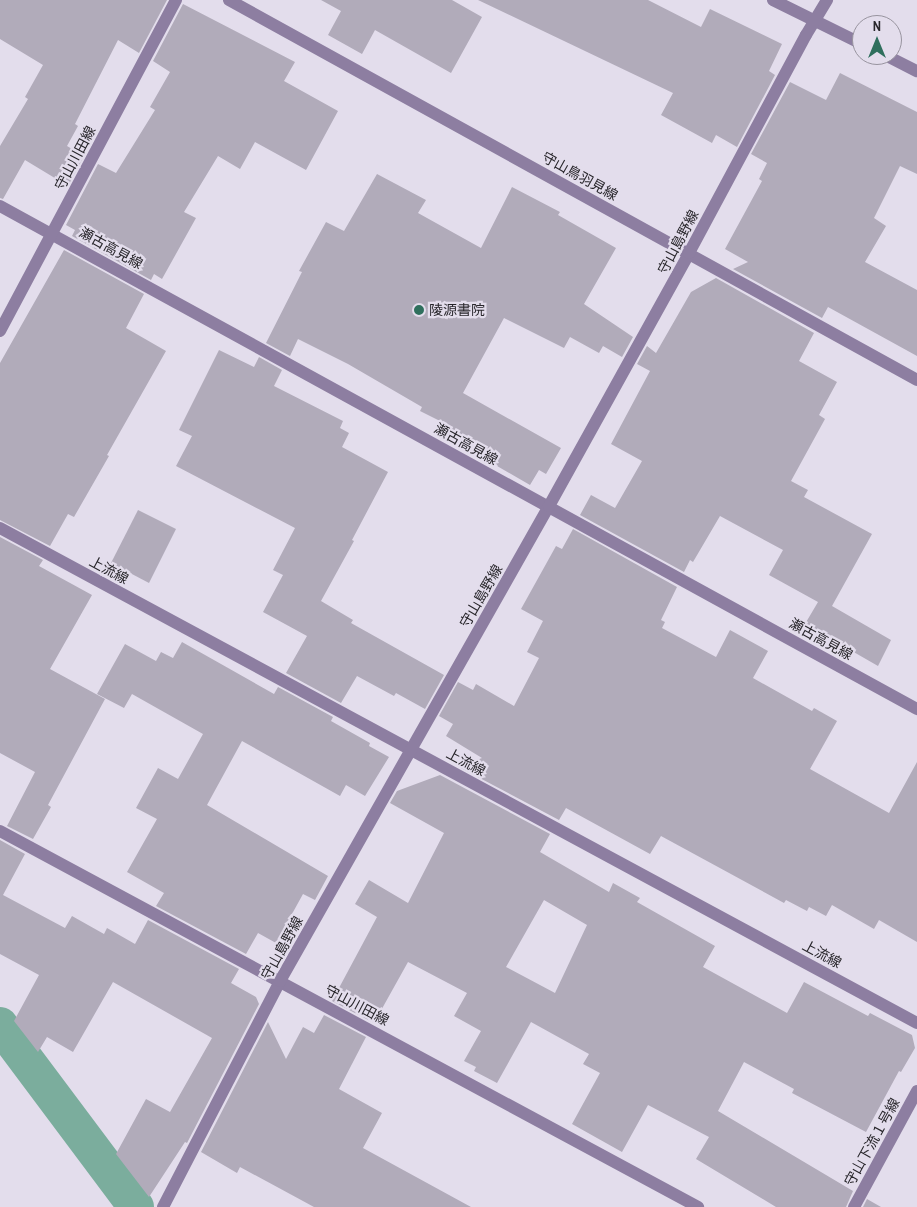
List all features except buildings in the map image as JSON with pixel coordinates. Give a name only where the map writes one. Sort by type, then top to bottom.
[{"type":"street","name":"守山川田線","points":[[0,331],[176,0]]},
{"type":"street","name":"守山鳥羽見線","points":[[229,0],[917,380]]},
{"type":"street","points":[[773,0],[852,39]]},
{"type":"street","name":"守山島野線","points":[[163,1207],[280,981],[549,506],[827,0]]},
{"type":"street","points":[[902,64],[917,71]]},
{"type":"street","name":"瀬古高見線","points":[[0,206],[917,709]]},
{"type":"street","name":"上流線","points":[[0,528],[917,1023]]},
{"type":"street","name":"守山川田線","points":[[0,831],[698,1207]]},
{"type":"street","name":"守山下流１号線","points":[[854,1207],[917,1091]]},
{"type":"waterway","points":[[0,1025],[136,1207]]},
{"type":"place","name":"陵源書院","points":[[419,310]]}]
